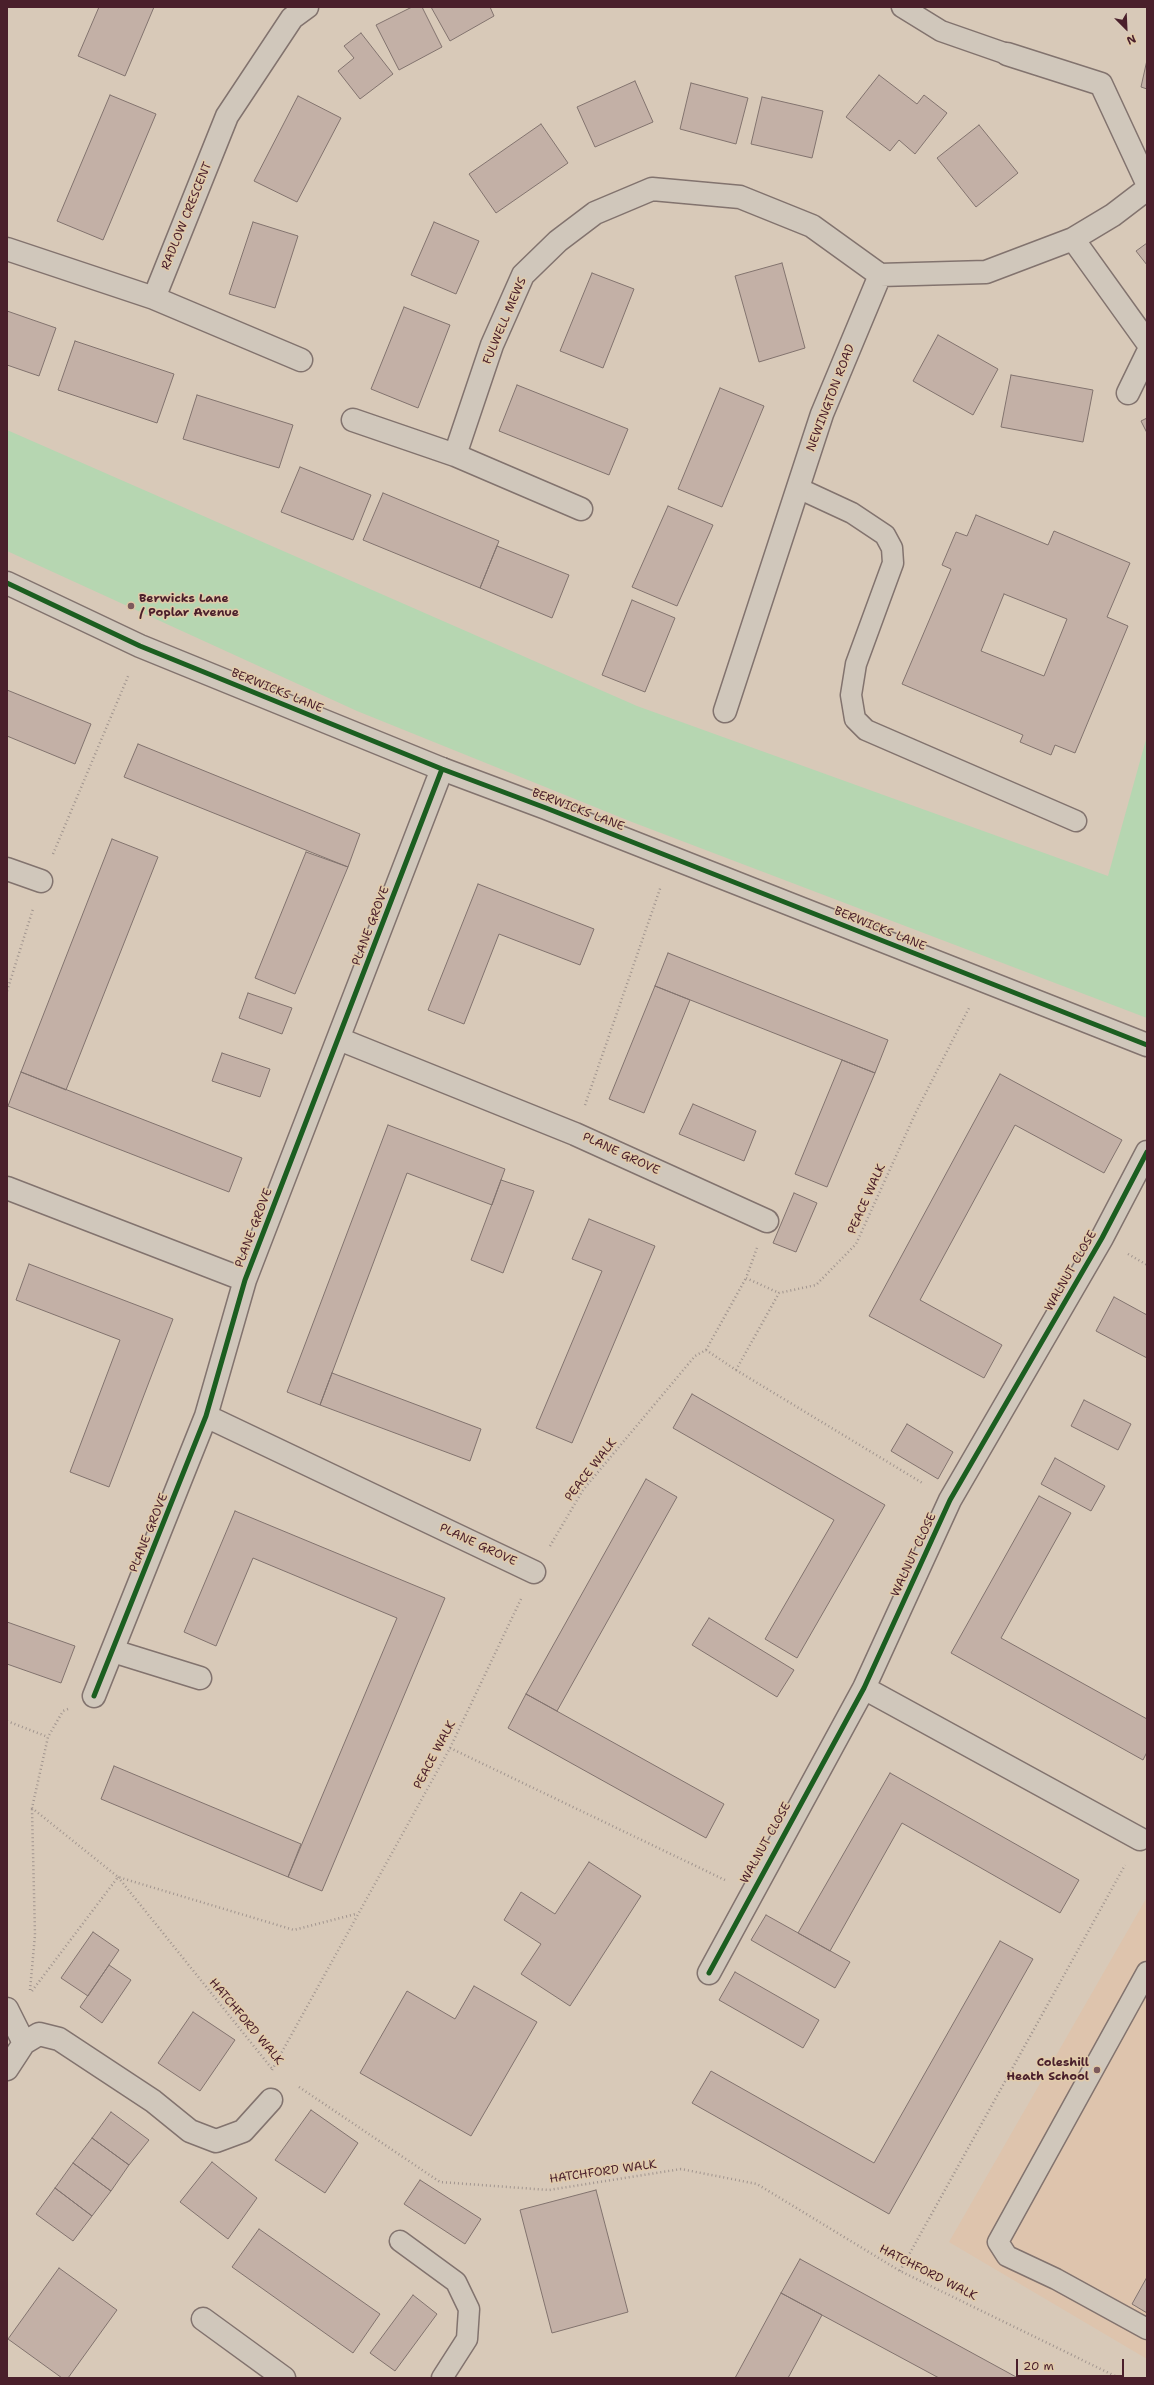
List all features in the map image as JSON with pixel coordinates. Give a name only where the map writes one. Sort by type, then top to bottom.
[{"type":"street","name":"RADLOW CRESCENT","points":[[154,298],[227,116],[292,18],[307,7]]},
{"type":"street","points":[[1006,54],[1101,84],[1147,183]]},
{"type":"street","name":"FULWELL MEWS","points":[[455,455],[492,345],[523,275],[558,242],[595,213],[652,189],[740,197],[812,226],[880,275]]},
{"type":"street","points":[[880,275],[986,272],[1073,239],[1113,215],[1147,189]]},
{"type":"street","points":[[1073,239],[1147,342]]},
{"type":"street","points":[[7,249],[154,298],[301,360]]},
{"type":"street","name":"NEWINGTON ROAD","points":[[725,711],[822,414],[880,275]]},
{"type":"street","points":[[1128,393],[1147,354]]},
{"type":"street","points":[[353,420],[455,455],[581,510]]},
{"type":"street","name":"BERWICKS LANE","points":[[7,583],[140,646],[442,769],[671,857],[1147,1045]]},
{"type":"street","name":"PLANE GROVE","points":[[94,1696],[206,1416],[245,1280],[442,769]]},
{"type":"street","points":[[7,869],[41,881]]},
{"type":"street","name":"PLANE GROVE","points":[[339,1039],[576,1134],[767,1222]]},
{"type":"street","name":"WALNUT CLOSE","points":[[708,1973],[750,1893],[864,1688],[950,1500],[1102,1238],[1147,1152]]},
{"type":"street","name":"PLANE GROVE","points":[[7,1188],[245,1280]]},
{"type":"street","name":"PLANE GROVE","points":[[206,1416],[534,1572]]},
{"type":"street","points":[[113,1650],[200,1678]]},
{"type":"street","points":[[864,1688],[1140,1839]]},
{"type":"street","points":[[7,2009],[24,2043]]},
{"type":"street","points":[[7,2069],[24,2043],[39,2034],[59,2039],[153,2101],[190,2131],[216,2141],[243,2131],[271,2100]]},
{"type":"street","points":[[203,2320],[284,2378]]},
{"type":"lane","points":[[902,7],[941,31],[1006,54]]},
{"type":"lane","points":[[798,488],[852,513],[885,535],[892,548],[893,563],[856,664],[851,695],[855,719],[866,730],[1076,820]]},
{"type":"lane","points":[[1147,1972],[998,2242],[1007,2256],[1056,2279],[1147,2329]]},
{"type":"lane","points":[[400,2240],[456,2282],[469,2309],[467,2339],[442,2378]]},
{"type":"path","points":[[7,990],[41,881],[140,646]]},
{"type":"path","points":[[576,1134],[671,857]]},
{"type":"path","points":[[767,1222],[746,1278],[706,1350],[736,1370],[950,1500]]},
{"type":"path","points":[[736,1370],[779,1293],[746,1278]]},
{"type":"path","points":[[94,1696],[63,1711],[48,1737],[32,1808],[35,1935],[30,1994],[118,1876]]},
{"type":"path","points":[[7,1721],[48,1737]]},
{"type":"path","points":[[450,1748],[750,1893]]},
{"type":"path","points":[[32,1808],[118,1876],[294,1930],[357,1914]]},
{"type":"path","points":[[900,2271],[1140,1839]]},
{"type":"shaded area","name":"Coleshill Heath School","points":[[1147,1897],[1147,2359],[949,2242]]},
{"type":"green space","points":[[7,430],[637,706],[1108,876],[1147,736],[1147,1018],[632,822],[357,711],[7,551]]},
{"type":"building","points":[[99,7],[154,7],[125,76],[78,56]]},
{"type":"building","points":[[412,7],[422,7],[442,47],[399,70],[376,25]]},
{"type":"building","points":[[431,7],[490,7],[494,16],[450,41]]},
{"type":"building","points":[[361,33],[393,74],[360,99],[338,71],[354,58],[344,46]]},
{"type":"building","points":[[1147,60],[1147,89],[1141,87]]},
{"type":"building","points":[[879,75],[917,104],[924,95],[947,113],[915,154],[899,140],[890,151],[846,117]]},
{"type":"building","points":[[635,81],[653,122],[595,147],[577,107]]},
{"type":"building","points":[[691,83],[748,98],[736,144],[680,129]]},
{"type":"building","points":[[110,95],[156,114],[103,240],[57,221]]},
{"type":"building","points":[[298,96],[341,118],[297,202],[254,181]]},
{"type":"building","points":[[762,97],[823,111],[812,158],[751,144]]},
{"type":"building","points":[[541,124],[568,163],[496,213],[469,174]]},
{"type":"building","points":[[979,125],[1018,173],[976,207],[937,158]]},
{"type":"building","points":[[253,222],[298,236],[275,308],[229,294]]},
{"type":"building","points":[[434,222],[479,241],[456,294],[411,275]]},
{"type":"building","points":[[1147,243],[1147,265],[1136,251]]},
{"type":"building","points":[[782,263],[805,348],[759,362],[735,276]]},
{"type":"building","points":[[592,273],[634,289],[603,368],[560,351]]},
{"type":"building","points":[[404,307],[450,325],[418,408],[371,389]]},
{"type":"building","points":[[7,311],[56,328],[39,376],[7,365]]},
{"type":"building","points":[[938,335],[998,369],[973,415],[913,381]]},
{"type":"building","points":[[75,341],[174,374],[157,423],[58,390]]},
{"type":"building","points":[[1011,375],[1093,390],[1083,442],[1001,427]]},
{"type":"building","points":[[517,385],[628,429],[609,475],[499,431]]},
{"type":"building","points":[[720,388],[764,406],[722,507],[678,489]]},
{"type":"building","points":[[197,395],[293,425],[279,468],[183,439]]},
{"type":"building","points":[[1147,418],[1147,433],[1141,421]]},
{"type":"building","points":[[300,467],[371,495],[353,540],[281,512]]},
{"type":"building","points":[[383,493],[499,541],[480,588],[363,540]]},
{"type":"building","points":[[668,506],[713,525],[677,606],[632,587]]},
{"type":"building","points":[[976,515],[1048,545],[1054,531],[1130,563],[1107,617],[1128,626],[1075,753],[1055,745],[1051,755],[1020,742],[1023,735],[902,684],[951,569],[942,565],[956,532],[967,536]],"holes":[[[1004,594],[1067,619],[1044,676],[981,651]]]},
{"type":"building","points":[[497,546],[569,575],[552,618],[480,588]]},
{"type":"building","points":[[632,600],[675,618],[645,692],[602,675]]},
{"type":"building","points":[[7,690],[91,724],[75,764],[7,736]]},
{"type":"building","points":[[138,744],[360,834],[348,867],[124,777]]},
{"type":"building","points":[[112,839],[158,857],[66,1090],[21,1072]]},
{"type":"building","points":[[306,852],[348,867],[295,994],[255,978]]},
{"type":"building","points":[[478,884],[594,929],[580,965],[499,934],[464,1024],[428,1010]]},
{"type":"building","points":[[668,953],[888,1040],[875,1073],[655,986]]},
{"type":"building","points":[[655,986],[690,1000],[644,1113],[609,1099]]},
{"type":"building","points":[[248,993],[292,1008],[282,1034],[239,1018]]},
{"type":"building","points":[[222,1053],[270,1069],[260,1097],[212,1081]]},
{"type":"building","points":[[842,1060],[875,1073],[827,1187],[795,1174]]},
{"type":"building","points":[[21,1072],[242,1158],[229,1192],[8,1106]]},
{"type":"building","points":[[1000,1074],[1122,1140],[1104,1173],[1015,1125],[920,1300],[1002,1345],[984,1378],[869,1316]]},
{"type":"building","points":[[693,1104],[756,1131],[744,1161],[679,1134]]},
{"type":"building","points":[[388,1125],[505,1169],[492,1205],[407,1173],[320,1405],[287,1392]]},
{"type":"building","points":[[501,1180],[534,1191],[503,1273],[471,1260]]},
{"type":"building","points":[[794,1193],[817,1203],[796,1252],[773,1243]]},
{"type":"building","points":[[589,1219],[655,1246],[572,1443],[536,1428],[602,1271],[572,1259]]},
{"type":"building","points":[[29,1264],[173,1319],[109,1487],[70,1472],[120,1340],[16,1300]]},
{"type":"building","points":[[1114,1297],[1147,1315],[1147,1358],[1096,1331]]},
{"type":"building","points":[[332,1373],[481,1429],[470,1461],[320,1405]]},
{"type":"building","points":[[692,1394],[885,1505],[797,1658],[765,1639],[834,1520],[673,1428]]},
{"type":"building","points":[[1084,1400],[1131,1424],[1118,1450],[1071,1426]]},
{"type":"building","points":[[907,1424],[953,1452],[938,1479],[891,1451]]},
{"type":"building","points":[[1055,1458],[1105,1486],[1091,1511],[1041,1484]]},
{"type":"building","points":[[646,1479],[677,1497],[557,1711],[526,1694]]},
{"type":"building","points":[[1039,1496],[1071,1513],[1001,1638],[1147,1719],[1147,1752],[1143,1760],[951,1653]]},
{"type":"building","points":[[235,1511],[445,1598],[322,1891],[288,1877],[397,1618],[253,1558],[216,1646],[184,1632]]},
{"type":"building","points":[[709,1618],[794,1670],[777,1697],[692,1645]]},
{"type":"building","points":[[7,1622],[75,1646],[61,1683],[7,1664]]},
{"type":"building","points":[[526,1694],[724,1804],[706,1838],[508,1728]]},
{"type":"building","points":[[114,1766],[301,1844],[288,1877],[101,1799]]},
{"type":"building","points":[[890,1773],[1079,1880],[1060,1913],[902,1823],[830,1951],[798,1933]]},
{"type":"building","points":[[589,1862],[641,1896],[570,2006],[521,1974],[541,1944],[504,1920],[521,1892],[555,1914]]},
{"type":"building","points":[[766,1915],[850,1962],[835,1988],[751,1940]]},
{"type":"building","points":[[93,1932],[119,1950],[88,1996],[61,1978]]},
{"type":"building","points":[[1000,1941],[1033,1959],[889,2214],[692,2103],[711,2071],[874,2163]]},
{"type":"building","points":[[109,1965],[131,1980],[102,2023],[80,2007]]},
{"type":"building","points":[[735,1972],[819,2020],[803,2048],[719,2000]]},
{"type":"building","points":[[474,1986],[537,2022],[471,2136],[360,2073],[407,1991],[455,2019]]},
{"type":"building","points":[[193,2012],[235,2040],[200,2091],[158,2063]]},
{"type":"building","points":[[311,2110],[358,2143],[325,2193],[275,2160]]},
{"type":"building","points":[[111,2112],[149,2140],[129,2165],[92,2138]]},
{"type":"building","points":[[92,2138],[129,2165],[111,2191],[73,2163]]},
{"type":"building","points":[[212,2162],[257,2198],[228,2239],[180,2202]]},
{"type":"building","points":[[73,2163],[111,2191],[92,2216],[55,2188]]},
{"type":"building","points":[[420,2180],[481,2219],[465,2244],[404,2204]]},
{"type":"building","points":[[55,2188],[92,2216],[73,2241],[36,2214]]},
{"type":"building","points":[[596,2190],[628,2312],[552,2333],[520,2210]]},
{"type":"building","points":[[259,2229],[380,2314],[353,2353],[232,2267]]},
{"type":"building","points":[[800,2259],[1018,2378],[939,2378],[781,2293]]},
{"type":"building","points":[[59,2268],[117,2310],[68,2378],[62,2378],[8,2339]]},
{"type":"building","points":[[1147,2277],[1147,2313],[1132,2304]]},
{"type":"building","points":[[781,2293],[822,2315],[788,2378],[735,2378]]},
{"type":"building","points":[[413,2295],[437,2314],[395,2371],[370,2353]]},
{"type":"cycle path","points":[[7,583],[140,646],[442,769],[546,808],[1147,1045]]},
{"type":"cycle path","points":[[94,1696],[206,1416],[245,1280],[442,769]]},
{"type":"cycle path","points":[[709,1973],[864,1688],[950,1500],[1102,1238],[1147,1152]]},
{"type":"place","name":"Berwicks Lane / Poplar Avenue","points":[[131,606]]},
{"type":"place","name":"Coleshill Heath School","points":[[1097,2070]]}]
